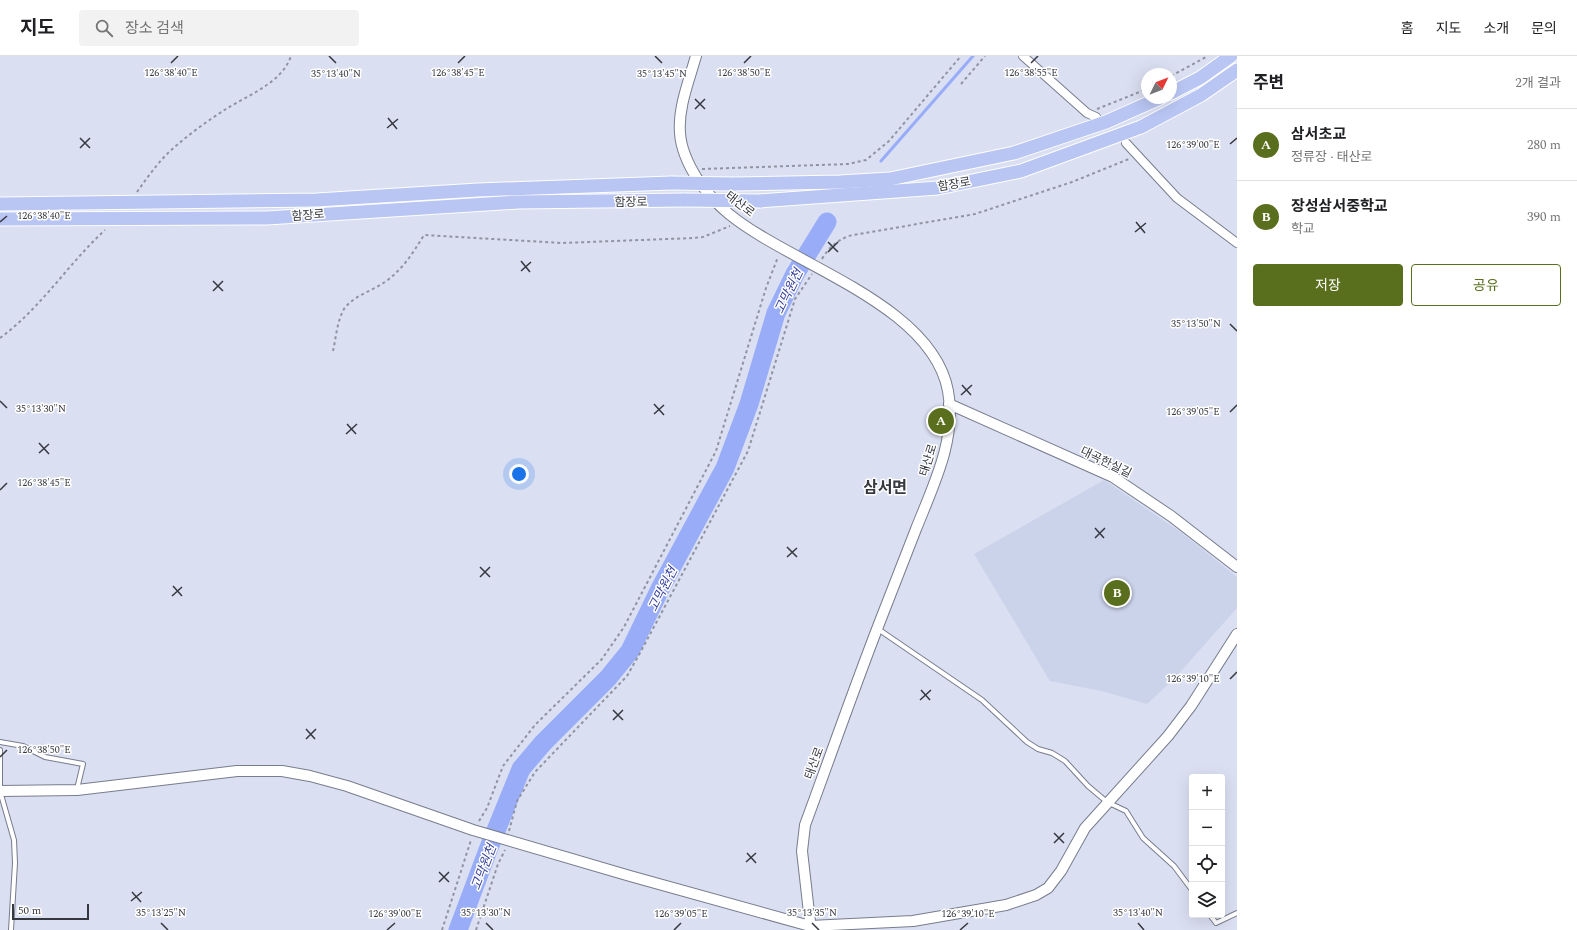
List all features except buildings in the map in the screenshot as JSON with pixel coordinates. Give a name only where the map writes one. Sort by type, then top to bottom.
[{"type":"main road","points":[[1177,89],[1200,78],[1231,56]]},
{"type":"main road","name":"함장로","points":[[0,219],[267,218],[518,202],[685,200],[760,201],[938,188],[1021,171],[1141,127],[1201,95],[1237,70]]},
{"type":"main road","name":"함장로","points":[[0,204],[317,200],[470,191],[671,183],[734,184],[840,182],[890,179],[1014,153],[1106,122],[1146,104]]},
{"type":"street","name":"태산로","points":[[696,56],[681,111],[680,123],[684,152],[691,170],[717,203],[740,222],[887,310],[911,328],[925,344],[939,365],[948,390],[949,404],[947,442],[937,476],[877,629],[805,825],[802,851],[810,928]]},
{"type":"street","points":[[1024,56],[1087,113],[1096,117]]},
{"type":"street","points":[[1126,143],[1139,155],[1177,198],[1237,243]]},
{"type":"street","name":"대곡한실길","points":[[949,404],[1113,477],[1171,516],[1237,567]]},
{"type":"street","points":[[0,791],[77,790],[237,771],[282,770],[347,786],[477,831],[810,928],[913,921],[1006,905],[1036,895],[1048,888],[1061,871],[1085,828],[1168,736],[1191,706],[1237,634]]},
{"type":"lane","points":[[877,629],[982,700],[1027,742],[1038,750],[1052,753],[1065,761],[1088,786],[1107,802],[1126,811],[1143,838],[1174,866],[1189,886]]},
{"type":"lane","points":[[0,742],[23,746],[45,756],[83,764],[77,790]]},
{"type":"lane","points":[[0,750],[0,791],[14,840],[15,863],[11,930]]},
{"type":"lane","points":[[1212,918],[1216,923],[1237,913]]},
{"type":"path","points":[[691,170],[848,164],[866,160],[888,141],[961,56]]},
{"type":"path","points":[[961,84],[985,56]]},
{"type":"path","points":[[1177,73],[1208,56]]},
{"type":"path","points":[[1087,113],[1141,90]]},
{"type":"path","points":[[476,930],[498,864],[508,840],[508,830],[517,801],[535,772],[627,676],[748,450],[795,299],[815,266],[828,249],[835,243],[848,236],[975,214],[1072,182],[1139,155]]},
{"type":"path","points":[[333,351],[340,320],[345,308],[355,299],[385,282],[406,264],[424,234],[504,238],[539,243],[594,243],[703,237],[740,222]]},
{"type":"path","points":[[442,930],[477,831],[503,766],[535,725],[602,659],[624,627],[716,451],[766,288],[787,249]]},
{"type":"shaded area","points":[[1104,480],[1182,533],[1237,577],[1237,608],[1174,679],[1147,704],[1102,691],[1050,681],[974,554]]},
{"type":"waterway","points":[[881,161],[973,56]]},
{"type":"waterway","name":"고막원천","points":[[458,930],[488,850],[521,769],[543,743],[608,678],[630,651],[661,587],[725,468],[749,404],[776,313],[795,274],[827,222]]},
{"type":"place","name":"삼서초교","points":[[941,421]]},
{"type":"place","name":"장성삼서중학교","points":[[1117,593]]},
{"type":"district","name":"삼서면","points":[[885,487]]}]
